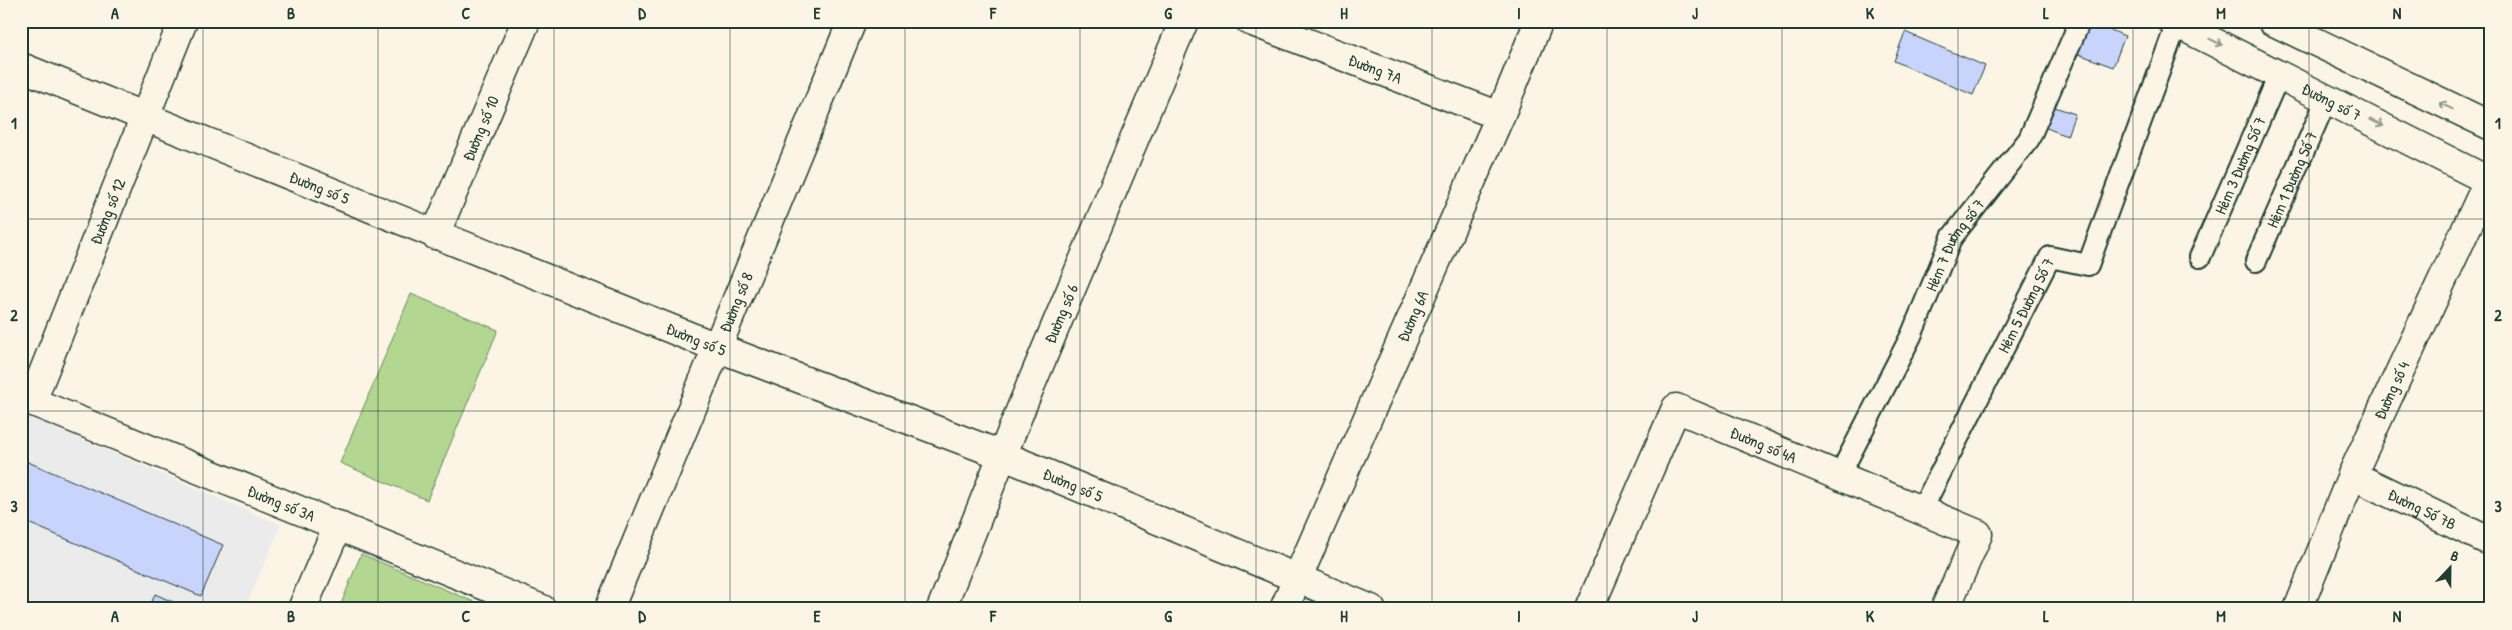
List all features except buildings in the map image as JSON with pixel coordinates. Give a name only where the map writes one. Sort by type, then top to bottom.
[{"type":"street","name":"Đường số 12","points":[[27,399],[184,21]]},
{"type":"street","name":"Đường số 10","points":[[436,235],[526,21]]},
{"type":"street","name":"Đường số 8","points":[[609,609],[852,21]]},
{"type":"street","name":"Đường số 6","points":[[941,609],[1002,455],[1184,21]]},
{"type":"street","name":"Đường 7A","points":[[1250,21],[1500,116]]},
{"type":"street","name":"Đường 6A","points":[[1284,609],[1500,116],[1539,21]]},
{"type":"street","points":[[2272,21],[2491,126]]},
{"type":"street","name":"Đường số 7","points":[[2174,22],[2490,179]]},
{"type":"street","name":"Đường số 5","points":[[21,67],[716,347],[1002,455],[1371,609]]},
{"type":"street","name":"Đường số 4","points":[[2298,609],[2352,475],[2490,179]]},
{"type":"street","name":"Đường số 3A","points":[[27,399],[542,609]]},
{"type":"street","name":"Đường số 4A","points":[[1589,609],[1676,408],[1978,534],[1945,609]]},
{"type":"street","name":"Đường Số 7B","points":[[2352,475],[2491,542]]},
{"type":"street","points":[[302,609],[338,525]]},
{"type":"lane","name":"Hẻm 7 Đường số 7","points":[[1839,476],[1911,336],[1952,237],[2029,139],[2080,21]]},
{"type":"lane","name":"Hẻm 5 Đường Số 7","points":[[1921,511],[2050,257],[2088,265],[2174,22]]},
{"type":"lane","name":"Hẻm 3 Đường Số 7","points":[[2200,257],[2280,73]]},
{"type":"lane","name":"Hẻm 1 Đường Số 7","points":[[2256,261],[2327,98]]},
{"type":"shaded area","points":[[21,413],[281,525],[245,609],[21,609]]},
{"type":"green space","points":[[411,294],[498,330],[427,500],[340,463]]},
{"type":"green space","points":[[361,554],[491,609],[339,609]]}]
